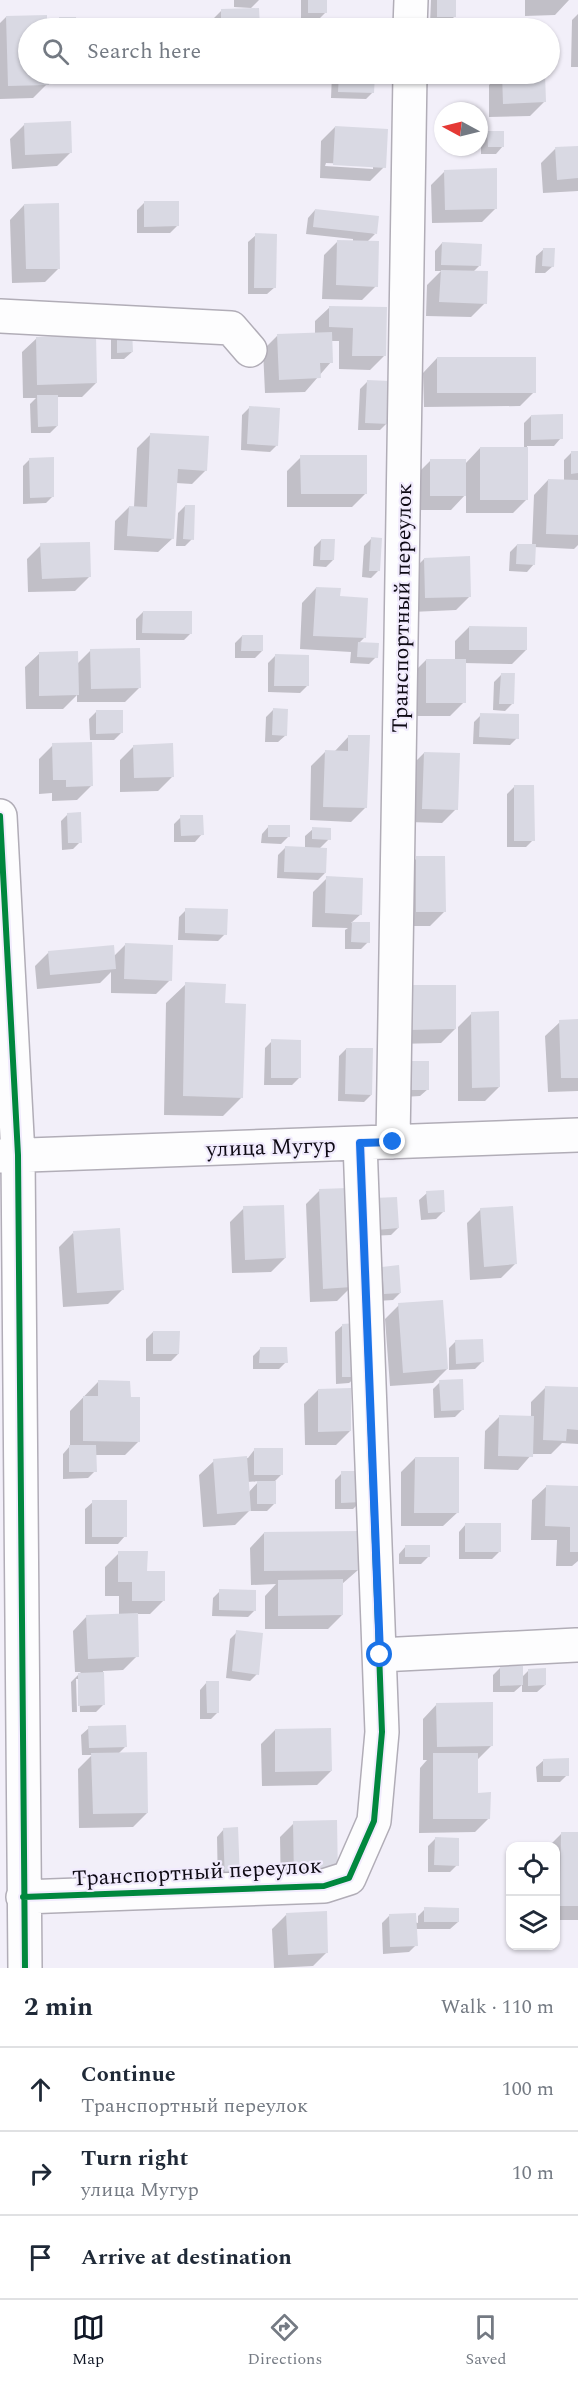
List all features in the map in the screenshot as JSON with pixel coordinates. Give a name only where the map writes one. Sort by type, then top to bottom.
[{"type":"street","points":[[410,18],[411,0]]},
{"type":"street","name":"Транспортный переулок","points":[[393,1142],[410,84]]},
{"type":"street","points":[[0,316],[231,328],[250,350]]},
{"type":"street","points":[[0,816],[25,1968]]},
{"type":"street","name":"улица Мугур","points":[[9,1156],[578,1135]]},
{"type":"street","name":"Транспортный переулок","points":[[23,1897],[324,1886],[349,1878],[374,1821],[382,1732],[360,1143]]},
{"type":"street","points":[[380,1655],[576,1645]]},
{"type":"building","points":[[308,0],[327,0],[327,13],[308,13]]},
{"type":"building","points":[[437,0],[456,0],[456,17],[437,17]]},
{"type":"building","points":[[259,8],[260,18],[221,18],[221,9]]},
{"type":"building","points":[[47,15],[47,18],[18,18],[18,84],[49,85],[8,86],[6,16]]},
{"type":"building","points":[[338,84],[374,84],[374,93],[338,92]]},
{"type":"building","points":[[502,84],[545,84],[546,102],[503,104]]},
{"type":"building","points":[[71,121],[72,153],[25,155],[24,123]]},
{"type":"building","points":[[335,126],[388,129],[386,168],[333,165]]},
{"type":"building","points":[[488,131],[504,131],[504,147],[488,147]]},
{"type":"building","points":[[578,146],[578,178],[557,180],[555,147]]},
{"type":"building","points":[[497,168],[497,209],[445,210],[444,170]]},
{"type":"building","points":[[144,201],[179,201],[179,226],[144,227]]},
{"type":"building","points":[[59,203],[60,269],[26,269],[24,204]]},
{"type":"building","points":[[315,209],[379,216],[377,234],[313,227]]},
{"type":"building","points":[[255,233],[277,234],[276,288],[254,288]]},
{"type":"building","points":[[337,240],[379,241],[378,287],[336,285]]},
{"type":"building","points":[[442,242],[482,244],[481,266],[441,265]]},
{"type":"building","points":[[543,248],[555,248],[554,267],[542,266]]},
{"type":"building","points":[[441,270],[488,271],[487,304],[439,302]]},
{"type":"building","points":[[329,306],[387,307],[386,356],[352,356],[353,328],[329,327]]},
{"type":"building","points":[[117,330],[132,330],[133,352],[117,353]]},
{"type":"building","points":[[332,332],[333,363],[320,363],[321,378],[279,380],[277,334]]},
{"type":"building","points":[[96,335],[97,383],[37,385],[36,337]]},
{"type":"building","points":[[437,357],[536,357],[536,393],[437,393]]},
{"type":"building","points":[[367,380],[390,381],[389,424],[365,423]]},
{"type":"building","points":[[37,395],[58,395],[58,426],[38,427]]},
{"type":"building","points":[[249,406],[280,408],[278,446],[247,444]]},
{"type":"building","points":[[563,414],[563,439],[531,440],[531,415]]},
{"type":"building","points":[[150,433],[209,436],[207,471],[178,469],[174,539],[127,536],[129,506],[147,507]]},
{"type":"building","points":[[480,447],[528,447],[528,500],[480,500]]},
{"type":"building","points":[[571,451],[578,451],[578,473],[571,474]]},
{"type":"building","points":[[300,455],[367,455],[367,494],[301,494]]},
{"type":"building","points":[[54,457],[54,497],[30,498],[29,458]]},
{"type":"building","points":[[430,459],[466,459],[466,496],[430,496]]},
{"type":"building","points":[[548,479],[578,480],[578,535],[546,534]]},
{"type":"building","points":[[185,505],[195,505],[194,540],[183,539]]},
{"type":"building","points":[[371,537],[382,538],[380,571],[369,571]]},
{"type":"building","points":[[321,539],[335,539],[334,560],[320,560]]},
{"type":"building","points":[[90,542],[91,577],[42,579],[40,543]]},
{"type":"building","points":[[517,544],[536,544],[535,565],[516,564]]},
{"type":"building","points":[[470,556],[471,597],[425,598],[424,558]]},
{"type":"building","points":[[316,587],[341,588],[340,596],[368,598],[366,638],[313,636]]},
{"type":"building","points":[[143,611],[192,611],[192,634],[142,633]]},
{"type":"building","points":[[469,626],[527,627],[527,650],[469,650]]},
{"type":"building","points":[[242,635],[263,635],[263,651],[241,651]]},
{"type":"building","points":[[358,642],[379,643],[378,658],[357,657]]},
{"type":"building","points":[[140,648],[141,688],[91,689],[90,649]]},
{"type":"building","points":[[78,651],[79,695],[39,696],[39,652]]},
{"type":"building","points":[[275,654],[309,655],[309,686],[274,686]]},
{"type":"building","points":[[426,659],[466,659],[466,703],[426,703]]},
{"type":"building","points":[[501,673],[515,673],[514,704],[499,704]]},
{"type":"building","points":[[273,708],[288,709],[287,736],[272,735]]},
{"type":"building","points":[[96,710],[123,710],[123,733],[96,734]]},
{"type":"building","points":[[480,713],[519,714],[519,739],[479,737]]},
{"type":"building","points":[[348,735],[370,735],[367,808],[323,807],[325,750],[348,751]]},
{"type":"building","points":[[92,742],[93,786],[66,787],[66,780],[53,780],[52,743]]},
{"type":"building","points":[[173,743],[174,777],[134,778],[133,745]]},
{"type":"building","points":[[424,752],[460,753],[458,810],[422,809]]},
{"type":"building","points":[[514,785],[534,785],[535,841],[514,841]]},
{"type":"building","points":[[81,812],[82,843],[68,843],[67,813]]},
{"type":"building","points":[[180,815],[203,815],[204,835],[181,836]]},
{"type":"building","points":[[268,825],[290,825],[290,837],[268,837]]},
{"type":"building","points":[[312,827],[331,828],[331,840],[312,839]]},
{"type":"building","points":[[285,846],[327,848],[326,873],[284,872]]},
{"type":"building","points":[[416,856],[445,856],[446,912],[416,912]]},
{"type":"building","points":[[326,876],[363,878],[362,915],[325,913]]},
{"type":"building","points":[[185,908],[228,909],[227,935],[185,933]]},
{"type":"building","points":[[352,922],[370,922],[370,943],[351,942]]},
{"type":"building","points":[[125,943],[173,945],[172,981],[124,979]]},
{"type":"building","points":[[114,945],[116,969],[50,975],[48,951]]},
{"type":"building","points":[[185,982],[226,984],[225,1003],[246,1004],[243,1098],[183,1096]]},
{"type":"building","points":[[408,985],[456,985],[456,1029],[409,1030]]},
{"type":"building","points":[[499,1011],[500,1087],[472,1088],[471,1012]]},
{"type":"building","points":[[578,1019],[578,1078],[561,1078],[559,1020]]},
{"type":"building","points":[[271,1039],[301,1040],[301,1078],[271,1078]]},
{"type":"building","points":[[346,1048],[373,1048],[372,1095],[345,1094]]},
{"type":"building","points":[[410,1061],[429,1061],[429,1090],[409,1090]]},
{"type":"building","points":[[348,1188],[352,1287],[323,1289],[319,1189]]},
{"type":"building","points":[[444,1190],[445,1212],[428,1213],[426,1191]]},
{"type":"building","points":[[397,1197],[399,1228],[376,1230],[374,1198]]},
{"type":"building","points":[[284,1205],[286,1258],[245,1260],[243,1206]]},
{"type":"building","points":[[513,1206],[517,1264],[484,1267],[480,1208]]},
{"type":"building","points":[[120,1228],[124,1290],[77,1293],[73,1231]]},
{"type":"building","points":[[399,1265],[401,1293],[384,1294],[382,1267]]},
{"type":"building","points":[[443,1300],[448,1369],[403,1373],[398,1303]]},
{"type":"building","points":[[358,1323],[358,1377],[342,1377],[342,1324]]},
{"type":"building","points":[[153,1331],[180,1331],[179,1354],[153,1354]]},
{"type":"building","points":[[483,1339],[484,1362],[456,1364],[455,1340]]},
{"type":"building","points":[[260,1347],[287,1347],[288,1363],[259,1363]]},
{"type":"building","points":[[463,1379],[464,1410],[441,1411],[439,1380]]},
{"type":"building","points":[[98,1380],[130,1381],[131,1397],[140,1397],[140,1442],[83,1441],[83,1396],[98,1396]]},
{"type":"building","points":[[545,1386],[578,1387],[578,1430],[567,1429],[566,1441],[543,1440]]},
{"type":"building","points":[[351,1388],[351,1431],[318,1432],[318,1389]]},
{"type":"building","points":[[499,1415],[534,1416],[533,1457],[498,1456]]},
{"type":"building","points":[[69,1445],[96,1445],[97,1472],[69,1472]]},
{"type":"building","points":[[254,1448],[283,1448],[283,1475],[254,1475]]},
{"type":"building","points":[[247,1456],[251,1511],[217,1514],[213,1459]]},
{"type":"building","points":[[415,1457],[459,1457],[459,1513],[414,1513]]},
{"type":"building","points":[[341,1471],[361,1471],[362,1502],[341,1503]]},
{"type":"building","points":[[257,1481],[276,1481],[276,1504],[257,1504]]},
{"type":"building","points":[[546,1485],[578,1486],[578,1552],[570,1552],[570,1527],[545,1526]]},
{"type":"building","points":[[92,1500],[127,1500],[127,1537],[92,1537]]},
{"type":"building","points":[[465,1523],[501,1523],[501,1552],[465,1552]]},
{"type":"building","points":[[359,1531],[359,1570],[264,1571],[264,1532]]},
{"type":"building","points":[[405,1545],[430,1545],[430,1557],[405,1557]]},
{"type":"building","points":[[118,1551],[148,1551],[147,1571],[165,1571],[165,1601],[132,1601],[132,1582],[118,1582]]},
{"type":"building","points":[[343,1579],[343,1615],[278,1616],[278,1580]]},
{"type":"building","points":[[219,1589],[256,1590],[256,1611],[219,1610]]},
{"type":"building","points":[[138,1613],[139,1657],[88,1659],[86,1615]]},
{"type":"building","points":[[236,1630],[263,1633],[259,1675],[232,1671]]},
{"type":"building","points":[[500,1666],[523,1666],[523,1685],[500,1686]]},
{"type":"building","points":[[546,1668],[546,1685],[528,1686],[528,1669]]},
{"type":"building","points":[[104,1672],[105,1705],[78,1706],[78,1673]]},
{"type":"building","points":[[206,1681],[219,1681],[219,1713],[207,1713]]},
{"type":"building","points":[[493,1702],[493,1746],[437,1747],[436,1703]]},
{"type":"building","points":[[126,1725],[127,1747],[89,1748],[88,1726]]},
{"type":"building","points":[[331,1728],[332,1771],[275,1772],[275,1729]]},
{"type":"building","points":[[147,1752],[148,1813],[93,1814],[91,1753]]},
{"type":"building","points":[[433,1753],[478,1753],[478,1793],[491,1792],[490,1819],[433,1819]]},
{"type":"building","points":[[569,1758],[569,1776],[543,1776],[543,1759]]},
{"type":"building","points":[[337,1820],[338,1878],[294,1879],[293,1821]]},
{"type":"building","points":[[238,1827],[240,1880],[225,1881],[223,1828]]},
{"type":"building","points":[[561,1832],[578,1832],[578,1906],[560,1906]]},
{"type":"building","points":[[435,1837],[459,1838],[459,1866],[434,1865]]},
{"type":"building","points":[[178,1869],[179,1883],[152,1883],[152,1870]]},
{"type":"building","points":[[424,1907],[459,1908],[459,1922],[424,1922]]},
{"type":"building","points":[[327,1911],[328,1953],[288,1955],[286,1913]]},
{"type":"building","points":[[416,1913],[418,1946],[390,1947],[389,1914]]},
{"type":"cycle path","points":[[0,816],[18,1155],[25,1968]]},
{"type":"cycle path","points":[[23,1897],[324,1886],[349,1878],[374,1821],[382,1732],[360,1143]]},
{"type":"route","points":[[380,1655],[360,1143],[393,1142]]}]
